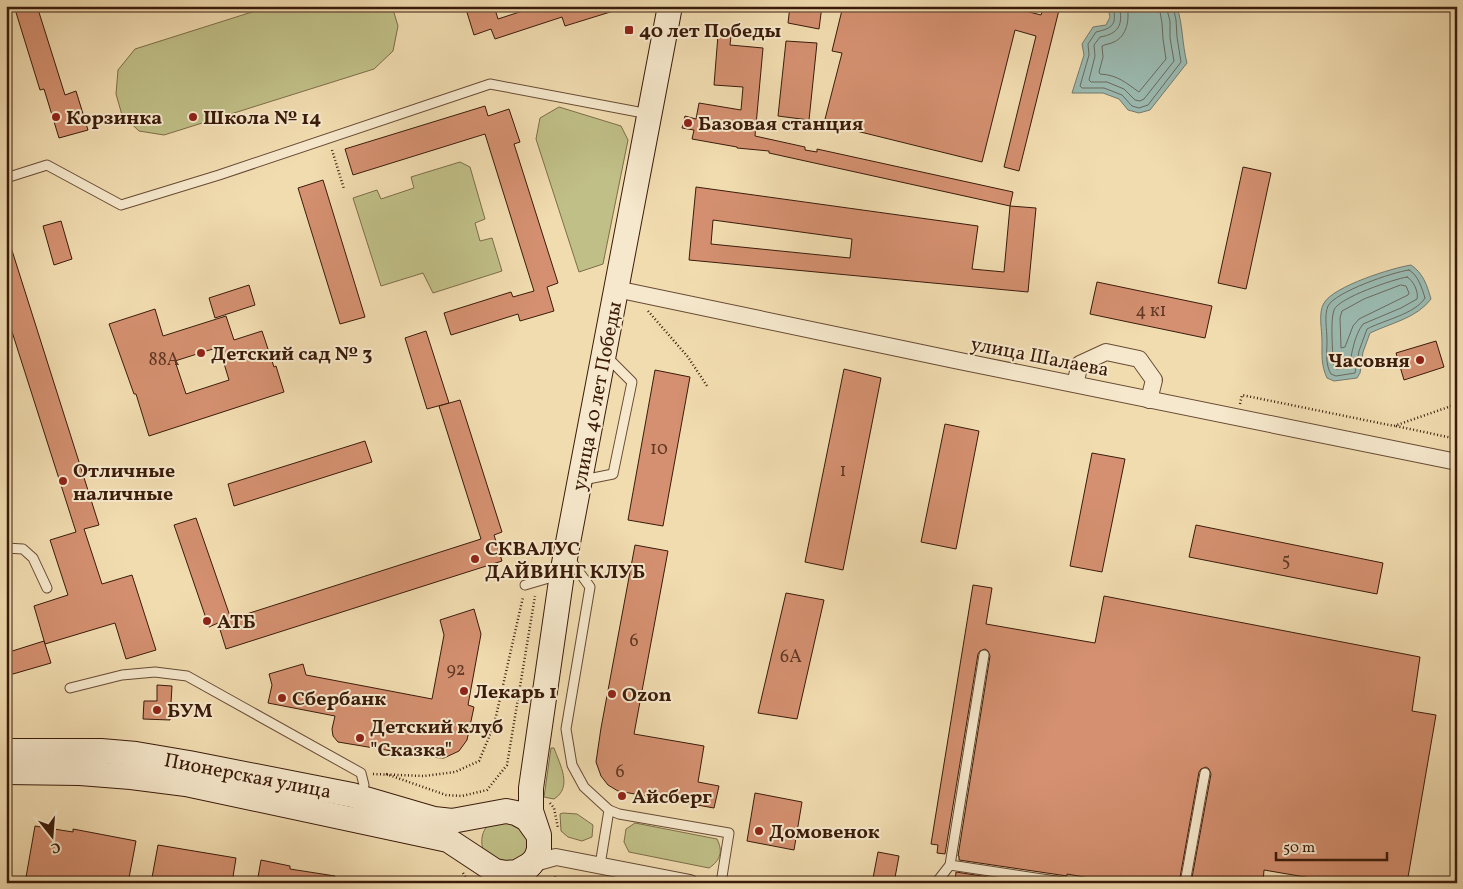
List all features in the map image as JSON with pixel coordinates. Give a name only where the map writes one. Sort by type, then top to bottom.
[{"type":"main road","name":"улица 40 лет Победы","points":[[548,832],[531,811],[540,795],[564,564],[604,353],[624,291],[650,114],[670,6]]},
{"type":"main road","name":"Пионерская улица","points":[[6,751],[92,751],[186,784],[448,840],[480,862]]},
{"type":"main road","name":"Пионерская улица","points":[[6,772],[71,773],[133,766],[234,771],[352,795],[434,819],[452,820],[490,803]]},
{"type":"main road","points":[[490,803],[501,808],[540,795]]},
{"type":"main road","points":[[490,803],[475,837],[475,849],[480,862],[498,883]]},
{"type":"main road","points":[[490,803],[506,811],[516,813],[548,832],[536,858],[515,883]]},
{"type":"main road","points":[[480,862],[494,871],[506,874],[517,872],[531,864]]},
{"type":"street","name":"улица Шалаева","points":[[624,291],[932,356],[1457,462]]},
{"type":"street","points":[[1076,384],[1080,364],[1106,352],[1139,359],[1154,380],[1149,400]]},
{"type":"street","points":[[548,832],[556,857]]},
{"type":"street","points":[[531,864],[556,857],[690,883]]},
{"type":"lane","points":[[6,178],[47,165],[121,205],[219,175],[490,84],[650,114]]},
{"type":"lane","points":[[580,480],[613,474],[632,382],[604,353]]},
{"type":"lane","points":[[6,548],[23,549],[34,558],[47,588]]},
{"type":"lane","points":[[525,585],[564,564],[590,587],[566,729],[572,765],[584,786],[608,810],[619,814],[729,833],[721,883]]},
{"type":"lane","points":[[936,883],[950,864],[984,655]]},
{"type":"lane","points":[[70,688],[122,675],[156,672],[187,676],[361,773],[364,785],[362,791],[352,795]]},
{"type":"lane","points":[[1185,883],[1205,773]]},
{"type":"lane","points":[[600,865],[608,810]]},
{"type":"lane","points":[[950,864],[1069,883]]},
{"type":"path","points":[[329,138],[344,189]]},
{"type":"path","points":[[624,291],[688,358],[707,386]]},
{"type":"path","points":[[1237,418],[1242,395],[1457,439]]},
{"type":"path","points":[[1394,426],[1457,404]]},
{"type":"path","points":[[361,773],[424,776],[455,772],[479,761],[494,725],[525,585]]},
{"type":"path","points":[[386,774],[446,795],[462,796],[487,790],[507,766],[535,596]]},
{"type":"path","points":[[487,790],[490,803]]},
{"type":"path","points":[[540,795],[554,808],[548,832]]},
{"type":"path","points":[[554,876],[556,883]]},
{"type":"shaded area","name":"Школа № 14","points":[[271,6],[392,6],[398,26],[393,51],[374,69],[164,135],[139,131],[122,115],[116,94],[118,70],[135,49]]},
{"type":"shaded area","points":[[559,107],[621,126],[628,140],[603,264],[579,272],[536,139],[540,118]]},
{"type":"shaded area","points":[[460,162],[470,167],[485,219],[475,223],[480,241],[492,238],[502,271],[433,293],[423,273],[381,286],[353,198],[377,190],[381,199],[414,188],[411,177]]},
{"type":"shaded area","points":[[551,748],[554,748],[559,761],[564,782],[560,794],[554,799],[544,797]]},
{"type":"shaded area","points":[[560,814],[577,814],[593,825],[592,837],[582,841],[568,837],[561,831]]},
{"type":"shaded area","points":[[499,817],[528,828],[528,853],[508,866],[483,850],[482,845],[484,831],[490,823]]},
{"type":"shaded area","points":[[635,823],[717,839],[720,855],[709,868],[629,852],[624,842],[626,829]]},
{"type":"water","points":[[1110,6],[1177,7],[1187,63],[1150,110],[1139,113],[1128,110],[1119,99],[1103,93],[1072,93],[1084,55],[1082,44],[1093,27],[1106,25],[1110,17],[1108,8]]},
{"type":"water","points":[[1411,265],[1424,280],[1431,299],[1419,311],[1370,333],[1357,378],[1334,381],[1327,378],[1322,355],[1321,316],[1324,303],[1339,290],[1351,284]]},
{"type":"building","points":[[14,6],[37,6],[65,95],[76,91],[88,130],[59,138],[44,89],[40,90]]},
{"type":"building","points":[[465,6],[494,6],[498,19],[538,6],[620,6],[620,9],[565,26],[562,17],[495,39],[491,29],[474,35]]},
{"type":"building","points":[[790,6],[822,6],[819,29],[788,23]]},
{"type":"building","points":[[843,6],[1006,6],[1041,15],[1044,6],[1060,6],[1019,171],[1004,167],[1036,36],[1015,30],[982,162],[824,123],[842,53],[832,51]]},
{"type":"building","points":[[718,35],[731,36],[730,45],[763,48],[755,136],[805,147],[805,150],[817,152],[817,149],[1013,192],[1010,206],[769,153],[769,151],[737,148],[692,139],[694,130],[682,128],[685,116],[696,119],[699,103],[741,110],[743,87],[714,85]]},
{"type":"building","points":[[786,41],[817,43],[809,120],[778,116]]},
{"type":"building","points":[[485,106],[488,116],[509,109],[520,142],[514,144],[558,283],[547,287],[554,311],[520,321],[518,314],[451,335],[444,313],[511,292],[513,297],[534,291],[485,134],[353,175],[345,149]]},
{"type":"building","points":[[1243,167],[1271,173],[1246,289],[1218,283]]},
{"type":"building","points":[[323,180],[365,317],[340,324],[298,188]]},
{"type":"building","points":[[696,187],[978,226],[972,269],[1004,272],[1010,206],[1036,208],[1028,292],[689,260]],"holes":[[[713,220],[852,239],[850,258],[711,244]]]},
{"type":"building","points":[[61,221],[72,259],[54,265],[43,226]]},
{"type":"building","points":[[6,241],[9,241],[99,525],[84,529],[102,584],[132,575],[156,650],[126,659],[115,623],[45,644],[34,606],[68,595],[50,540],[76,532],[6,313]]},
{"type":"building","points":[[1097,282],[1212,306],[1205,338],[1090,314]]},
{"type":"building","points":[[249,285],[255,305],[215,318],[209,298]]},
{"type":"building","points":[[155,309],[163,336],[226,316],[234,340],[262,331],[284,392],[149,436],[136,394],[134,394],[109,324]],"holes":[[[219,347],[229,380],[186,394],[175,361]]]},
{"type":"building","points":[[426,331],[449,403],[427,409],[405,338]]},
{"type":"building","name":"Часовня","points":[[1436,341],[1444,367],[1404,380],[1396,353]]},
{"type":"building","points":[[844,369],[881,378],[843,570],[805,562]]},
{"type":"building","points":[[655,370],[690,377],[663,526],[628,520]]},
{"type":"building","points":[[460,400],[502,532],[494,535],[502,561],[226,649],[218,623],[209,627],[174,525],[196,518],[231,619],[481,539],[439,406]]},
{"type":"building","points":[[945,424],[979,431],[956,549],[921,542]]},
{"type":"building","points":[[365,441],[372,462],[234,506],[228,484]]},
{"type":"building","points":[[1092,453],[1125,459],[1102,572],[1070,566]]},
{"type":"building","points":[[1196,525],[1383,563],[1377,594],[1189,557]]},
{"type":"building","points":[[635,545],[668,551],[634,734],[704,746],[698,782],[719,786],[714,808],[618,791],[608,785],[601,776],[596,762]]},
{"type":"building","points":[[973,585],[992,588],[986,624],[1095,643],[1104,596],[1420,657],[1412,711],[1436,715],[1407,883],[1340,883],[1264,870],[1263,883],[1191,883],[1211,774],[1206,767],[1199,772],[1179,883],[1118,883],[1067,874],[1067,876],[959,860],[958,856],[990,656],[985,649],[978,654],[945,854],[937,853],[938,845],[931,844]]},
{"type":"building","points":[[786,593],[824,600],[797,719],[758,713]]},
{"type":"building","points":[[474,609],[481,634],[468,705],[474,707],[467,740],[459,751],[444,758],[338,742],[333,736],[332,729],[335,716],[268,703],[272,685],[269,674],[303,664],[306,675],[432,699],[444,635],[440,620]]},
{"type":"building","points":[[44,641],[51,663],[6,676],[6,653]]},
{"type":"building","name":"БУМ","points":[[157,685],[172,686],[170,720],[143,719],[144,701],[157,701]]},
{"type":"building","points":[[755,793],[802,802],[794,850],[747,841]]},
{"type":"building","points":[[35,826],[73,832],[73,829],[136,841],[128,883],[25,883]]},
{"type":"building","points":[[158,845],[236,858],[232,883],[151,883]]},
{"type":"building","points":[[878,852],[899,856],[894,883],[872,883]]},
{"type":"building","points":[[261,860],[290,866],[290,869],[335,876],[335,883],[257,883]]},
{"type":"building","points":[[956,872],[1026,883],[955,883]]},
{"type":"place","name":"40 лет Победы","points":[[629,30]]},
{"type":"place","name":"Корзинка","points":[[56,117]]},
{"type":"place","name":"Школа № 14","points":[[193,117]]},
{"type":"place","name":"Базовая станция","points":[[688,123]]},
{"type":"place","name":"Детский сад № 3","points":[[201,353]]},
{"type":"place","name":"Часовня","points":[[1420,360]]},
{"type":"place","name":"Отличные наличные","points":[[63,481]]},
{"type":"place","name":"СКВАЛУС ДАЙВИНГ КЛУБ","points":[[475,559]]},
{"type":"place","name":"АТБ","points":[[207,621]]},
{"type":"place","name":"Лекарь 1","points":[[464,691]]},
{"type":"place","name":"Ozon","points":[[612,694]]},
{"type":"place","name":"Сбербанк","points":[[282,698]]},
{"type":"place","name":"БУМ","points":[[157,710]]},
{"type":"place","name":"Детский клуб \"Сказка\"","points":[[360,738]]},
{"type":"place","name":"Айсберг","points":[[622,796]]},
{"type":"place","name":"Домовенок","points":[[759,831]]}]
